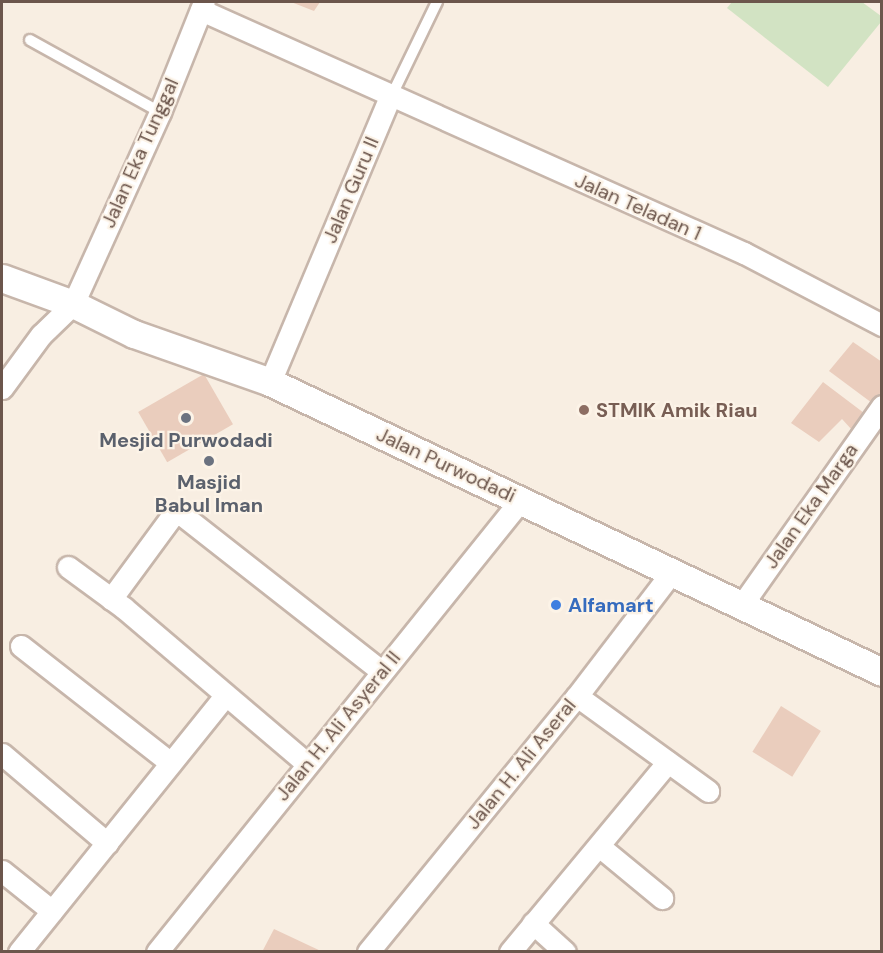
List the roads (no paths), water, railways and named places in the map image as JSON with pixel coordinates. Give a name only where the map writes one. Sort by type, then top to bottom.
[{"type":"street","name":"Jalan Teladan 1","points":[[202,6],[390,97],[744,253],[882,325]]},
{"type":"street","name":"Jalan Eka Tunggal","points":[[73,304],[160,112],[202,6]]},
{"type":"street","name":"Jalan Guru II","points":[[270,382],[390,97]]},
{"type":"street","name":"Jalan Purwodadi","points":[[2,278],[73,304],[134,334],[270,382],[882,672]]},
{"type":"street","points":[[2,388],[41,335],[73,304]]},
{"type":"street","name":"Jalan Eka Marga","points":[[741,606],[882,406]]},
{"type":"street","name":"Jalan H. Ali Asyeral II","points":[[157,951],[381,670],[520,501]]},
{"type":"street","points":[[111,599],[172,516],[181,514],[381,670]]},
{"type":"street","points":[[68,567],[111,599],[307,764]]},
{"type":"street","name":"Jalan H. Ali Aseral","points":[[368,951],[577,696],[671,573]]},
{"type":"street","points":[[21,646],[171,763]]},
{"type":"street","points":[[19,951],[225,696]]},
{"type":"street","points":[[577,696],[708,791]]},
{"type":"street","points":[[2,754],[107,843]]},
{"type":"street","points":[[510,951],[668,762]]},
{"type":"street","points":[[599,846],[662,898]]},
{"type":"street","points":[[2,871],[52,911]]},
{"type":"street","points":[[534,923],[565,951]]},
{"type":"lane","name":"Jalan Guru II","points":[[390,97],[438,2]]},
{"type":"lane","points":[[30,40],[160,112]]},
{"type":"place","name":"STMIK Amik Riau","points":[[584,410]]},
{"type":"place","name":"Mesjid Purwodadi","points":[[186,418]]},
{"type":"place","name":"Masjid Babul Iman","points":[[209,461]]},
{"type":"place","name":"Alfamart","points":[[556,605]]}]
